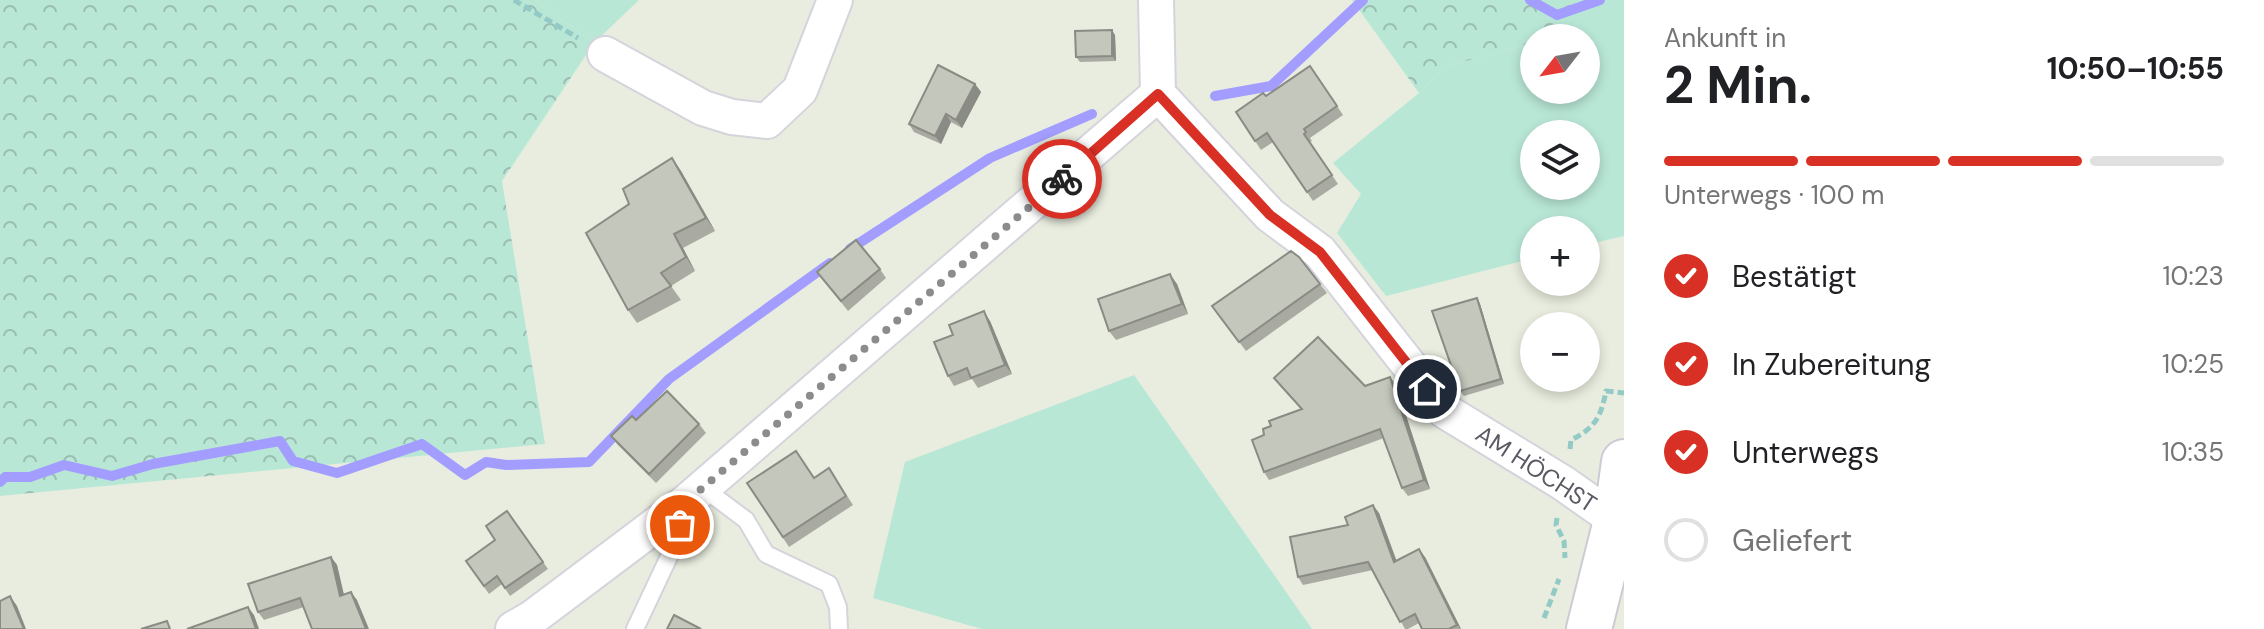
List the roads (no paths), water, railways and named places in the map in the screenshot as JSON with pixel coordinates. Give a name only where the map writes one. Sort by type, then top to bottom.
[{"type":"main road","points":[[1589,629],[1620,523],[1624,462]]},
{"type":"street","points":[[605,54],[703,108],[732,117],[767,121],[800,90],[835,0]]},
{"type":"street","points":[[513,629],[694,496],[1158,94],[1156,0]]},
{"type":"street","name":"AM HÖCHST","points":[[1158,94],[1270,215],[1320,252],[1445,411],[1563,483],[1620,523]]},
{"type":"lane","points":[[635,629],[694,496],[746,520],[766,554],[829,584],[838,607],[839,629]]},
{"type":"waterway","points":[[1215,96],[1271,86],[1363,0]]},
{"type":"waterway","points":[[1530,0],[1557,15],[1600,0]]},
{"type":"waterway","points":[[850,249],[990,158],[1092,114]]},
{"type":"waterway","points":[[0,482],[5,477],[30,477],[64,465],[112,476],[153,464],[280,441],[293,461],[337,473],[422,444],[465,475],[486,462],[506,465],[589,462],[669,379],[830,263]]}]
